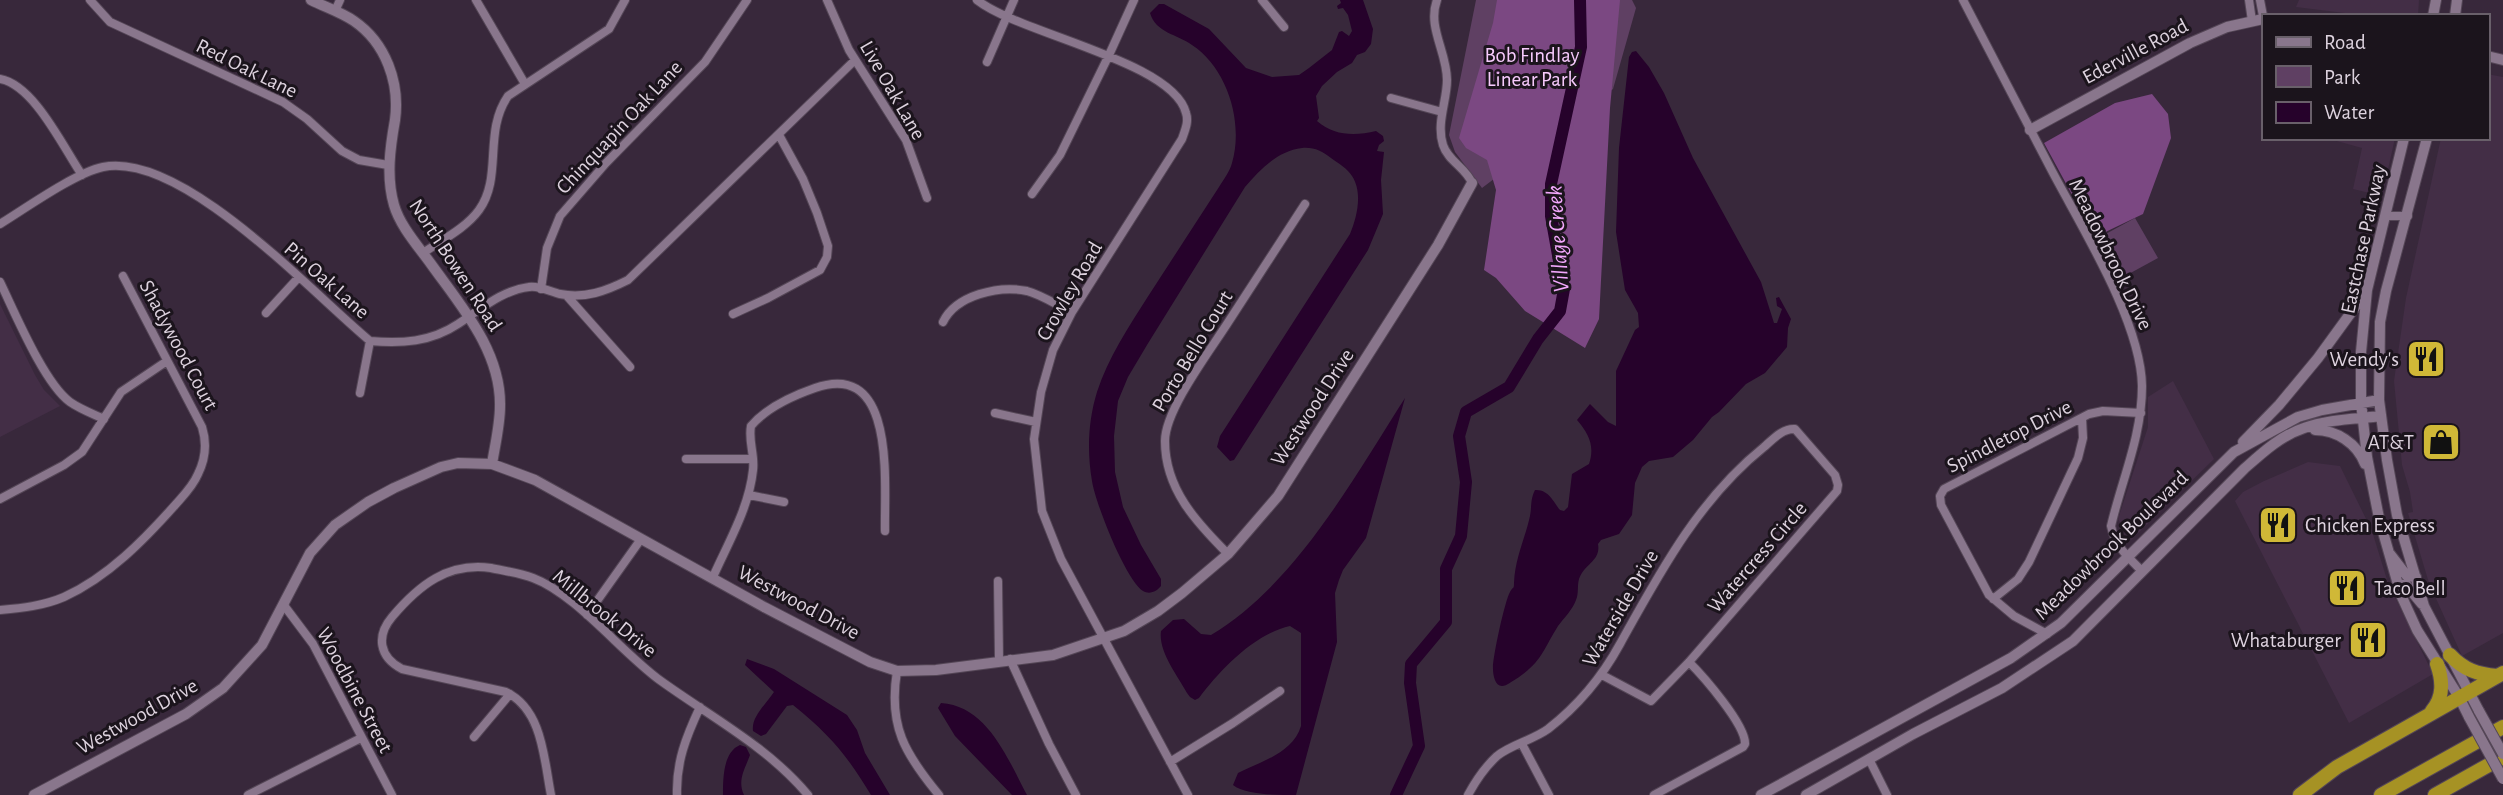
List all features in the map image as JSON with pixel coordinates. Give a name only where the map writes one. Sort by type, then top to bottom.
[{"type":"highway","points":[[2450,655],[2471,671],[2500,674]]},
{"type":"highway","points":[[2432,712],[2441,694],[2441,675],[2437,664]]},
{"type":"highway","points":[[2300,795],[2337,767],[2500,674]]},
{"type":"highway","points":[[2381,795],[2503,727]]},
{"type":"highway","points":[[2435,795],[2503,755]]},
{"type":"main road","name":"North Bowen Road","points":[[311,0],[352,19],[370,36],[387,62],[393,79],[395,118],[388,165],[394,204],[399,217],[469,317],[488,350],[497,381],[500,405],[492,464]]},
{"type":"main road","name":"Ederville Road","points":[[2030,130],[2190,43],[2227,27],[2260,19]]},
{"type":"main road","name":"Eastchase Parkway","points":[[2404,140],[2367,290],[2361,352],[2361,402],[2371,480],[2398,584],[2411,618],[2437,664],[2464,694]]},
{"type":"main road","name":"Eastchase Parkway","points":[[2427,140],[2386,291],[2381,322],[2379,400],[2397,515],[2424,606],[2450,655],[2464,694],[2503,779]]},
{"type":"main road","name":"Westwood Drive","points":[[34,795],[186,714],[223,688],[262,645],[310,553],[335,525],[368,502],[440,467],[458,463],[492,464],[535,480],[870,663],[897,671],[936,670],[1052,655],[1124,631],[1158,611],[1228,554],[1278,496],[1438,245],[1472,183]]},
{"type":"main road","points":[[2234,452],[2312,366],[2367,290]]},
{"type":"main road","name":"Meadowbrook Boulevard","points":[[1761,795],[2011,658],[2047,634],[2234,452],[2298,417],[2379,400]]},
{"type":"main road","name":"Meadowbrook Boulevard","points":[[1806,795],[2002,688],[2073,641],[2262,453],[2298,430],[2345,419],[2381,416]]},
{"type":"main road","points":[[2298,430],[2327,430],[2348,441],[2363,458],[2371,480]]},
{"type":"main road","points":[[2388,552],[2407,576],[2416,577]]},
{"type":"main road","points":[[2398,584],[2407,586],[2424,606]]},
{"type":"main road","points":[[2047,634],[2060,650]]},
{"type":"main road","name":"Eastchase Parkway","points":[[2474,714],[2503,755]]},
{"type":"main road","points":[[1859,743],[1869,759]]},
{"type":"street","name":"Red Oak Lane","points":[[90,0],[110,22],[283,102],[342,151],[359,160],[388,165]]},
{"type":"street","points":[[335,11],[340,0]]},
{"type":"street","points":[[476,0],[525,84]]},
{"type":"street","points":[[423,253],[466,224],[479,211],[490,185],[495,125],[508,96],[609,29],[625,0]]},
{"type":"street","name":"Chinquapin Oak Lane","points":[[541,289],[547,248],[560,216],[606,163],[705,62],[747,0]]},
{"type":"street","name":"Live Oak Lane","points":[[827,0],[855,60],[898,126],[927,198]]},
{"type":"street","name":"Crowley Road","points":[[977,0],[1007,18],[1110,55],[1170,90],[1182,103],[1187,114],[1187,128],[1163,173],[1072,312],[1053,349],[1041,392],[1034,439],[1042,511],[1073,584],[1188,795]]},
{"type":"street","points":[[987,62],[1014,0]]},
{"type":"street","points":[[1032,194],[1060,155],[1134,0]]},
{"type":"street","points":[[1262,0],[1284,27]]},
{"type":"street","points":[[1437,0],[1433,15],[1447,81],[1440,132],[1443,147],[1451,159],[1469,175],[1472,183]]},
{"type":"street","name":"Meadowbrook Drive","points":[[1963,0],[2090,243],[2133,337],[2140,365],[2141,413],[2131,459],[2111,526],[2114,539],[2142,571]]},
{"type":"street","points":[[2260,1],[2260,19],[2249,2],[2260,1]]},
{"type":"street","name":"Pin Oak Lane","points":[[0,224],[82,175],[102,167],[118,166],[164,178],[203,199],[233,220],[370,341],[390,343],[425,340],[455,326],[489,301],[530,286],[577,297],[592,295],[628,280],[855,60]]},
{"type":"street","points":[[0,79],[15,83],[28,94],[82,175]]},
{"type":"street","points":[[1391,98],[1442,112]]},
{"type":"street","points":[[733,314],[820,270],[827,257],[828,250],[817,214],[803,179],[779,135]]},
{"type":"street","name":"Porto Bello Court","points":[[1228,554],[1189,512],[1175,488],[1165,434],[1181,395],[1305,204]]},
{"type":"street","points":[[2385,216],[2408,216]]},
{"type":"street","name":"Shadywood Court","points":[[0,610],[47,604],[75,592],[95,579],[146,538],[194,482],[204,460],[205,438],[202,427],[122,276]]},
{"type":"street","points":[[266,313],[298,278]]},
{"type":"street","points":[[0,282],[44,368],[58,389],[69,401],[104,419]]},
{"type":"street","points":[[943,322],[952,309],[971,298],[1015,289],[1030,292],[1072,312]]},
{"type":"street","points":[[567,295],[630,367]]},
{"type":"street","points":[[360,393],[370,341]]},
{"type":"street","points":[[0,499],[64,465],[82,452],[121,392],[167,361]]},
{"type":"street","points":[[713,577],[749,495],[753,459],[751,426],[769,409],[830,383],[851,384],[864,393],[881,429],[885,531]]},
{"type":"street","name":"Spindletop Drive","points":[[1993,599],[1985,589],[1941,505],[1940,496],[1944,489],[2082,418],[2103,411],[2141,413]]},
{"type":"street","points":[[995,413],[1036,422]]},
{"type":"street","points":[[2047,634],[2014,616],[1993,599],[2018,579],[2029,562],[2078,457],[2083,438],[2082,418]]},
{"type":"street","name":"Watercress Circle","points":[[1602,675],[1651,701],[1689,662],[1837,491],[1835,475],[1793,429]]},
{"type":"street","name":"Waterside Drive","points":[[1468,795],[1498,755],[1547,729],[1582,699],[1602,675],[1666,561],[1716,492],[1745,461],[1782,432],[1793,429]]},
{"type":"street","points":[[686,459],[753,459]]},
{"type":"street","points":[[749,495],[784,502]]},
{"type":"street","points":[[587,615],[641,539]]},
{"type":"street","name":"Millbrook Drive","points":[[510,694],[402,669],[389,659],[383,647],[380,638],[383,629],[402,605],[436,578],[463,567],[500,570],[533,578],[587,615],[650,672],[766,753],[795,779],[808,795]]},
{"type":"street","points":[[998,580],[1005,659],[1076,795]]},
{"type":"street","name":"Woodbine Street","points":[[283,604],[313,644],[392,795]]},
{"type":"street","points":[[1659,794],[1743,747],[1746,738],[1714,690],[1689,662]]},
{"type":"street","points":[[897,671],[894,714],[900,736],[913,762],[939,795]]},
{"type":"street","points":[[1170,762],[1280,691]]},
{"type":"street","points":[[474,737],[510,694],[529,712],[536,725],[551,795]]},
{"type":"street","points":[[677,795],[677,773],[684,742],[700,708]]},
{"type":"street","points":[[248,795],[361,738]]},
{"type":"street","points":[[1522,744],[1549,795]]},
{"type":"street","points":[[1869,759],[1887,795]]},
{"type":"street","points":[[1673,785],[1679,795]]},
{"type":"shaded area","points":[[2299,0],[2419,0],[2418,14],[2353,14],[2296,7]]},
{"type":"shaded area","points":[[2489,74],[2503,77],[2503,633],[2462,656],[2429,583],[2408,513],[2413,512],[2402,465],[2394,381],[2406,298],[2441,140],[2489,140]]},
{"type":"shaded area","points":[[2333,140],[2395,140],[2382,196],[2353,189],[2362,148]]},
{"type":"shaded area","points":[[0,304],[35,375],[44,390],[60,406],[0,437]]},
{"type":"shaded area","points":[[2173,381],[2214,459],[2131,540],[2118,519],[2148,427],[2148,397]]},
{"type":"shaded area","points":[[2308,462],[2340,466],[2372,531],[2388,583],[2433,674],[2349,723],[2235,501],[2243,492]]},
{"type":"green space","name":"Bob Findlay Linear Park","points":[[1476,0],[1632,0],[1636,8],[1613,89],[1482,188],[1455,152],[1449,135]]},
{"type":"green space","points":[[1497,0],[1620,0],[1610,108],[1599,319],[1585,348],[1525,311],[1496,278],[1484,270],[1496,190],[1487,160],[1466,148],[1459,138],[1493,23]]},
{"type":"green space","points":[[2152,94],[2168,114],[2171,138],[2143,214],[2095,237],[2044,143],[2115,103]]},
{"type":"green space","points":[[2135,218],[2158,258],[2125,276],[2102,236]]},
{"type":"water","points":[[1340,0],[1363,0],[1373,29],[1371,44],[1365,52],[1357,55],[1352,63],[1322,86],[1316,96],[1319,118],[1317,121],[1338,132],[1360,134],[1376,131],[1383,136],[1384,141],[1377,151],[1384,152],[1381,180],[1383,214],[1368,250],[1234,460],[1230,461],[1217,447],[1220,436],[1350,234],[1358,205],[1357,190],[1350,173],[1324,153],[1310,148],[1293,150],[1277,157],[1245,187],[1128,377],[1118,401],[1114,436],[1115,472],[1123,507],[1161,579],[1161,586],[1146,592],[1128,573],[1094,491],[1089,448],[1092,414],[1102,379],[1119,344],[1228,172],[1232,163],[1236,130],[1230,97],[1215,67],[1192,45],[1157,25],[1150,13],[1159,4],[1164,4],[1209,29],[1246,68],[1272,77],[1299,75],[1332,50],[1339,32],[1349,36],[1352,31],[1348,15],[1343,8],[1338,9],[1337,6],[1341,3]]},
{"type":"water","points":[[1636,51],[1664,93],[1693,158],[1761,282],[1774,323],[1777,323],[1782,309],[1777,306],[1776,298],[1779,297],[1791,319],[1787,347],[1765,373],[1746,384],[1693,440],[1673,457],[1649,461],[1642,467],[1635,483],[1632,515],[1619,534],[1601,540],[1598,544],[1595,558],[1579,579],[1573,607],[1531,667],[1508,684],[1500,686],[1493,674],[1493,663],[1505,606],[1514,587],[1516,565],[1530,516],[1533,494],[1535,490],[1540,490],[1552,499],[1560,510],[1564,511],[1568,507],[1572,474],[1589,464],[1591,452],[1588,435],[1577,420],[1590,404],[1608,422],[1616,426],[1616,371],[1635,330],[1639,327],[1638,313],[1625,290],[1616,232],[1619,148],[1629,57]]},
{"type":"water","points":[[1405,398],[1366,538],[1343,570],[1335,593],[1337,642],[1296,795],[1245,791],[1233,785],[1238,773],[1283,750],[1297,735],[1301,726],[1301,633],[1290,626],[1251,645],[1195,700],[1187,693],[1169,663],[1162,647],[1161,631],[1173,620],[1184,619],[1201,634],[1211,635],[1242,613],[1270,588],[1320,528]]},
{"type":"water","points":[[747,659],[774,669],[847,715],[857,730],[865,753],[890,795],[871,795],[837,746],[793,705],[787,706],[766,734],[761,736],[753,731],[757,716],[774,692],[745,665]]},
{"type":"water","points":[[941,703],[957,706],[984,724],[1004,751],[1027,795],[1012,795],[955,736],[938,708]]},
{"type":"water","points":[[740,745],[746,747],[750,755],[742,779],[744,795],[723,795],[727,760]]},
{"type":"waterway","name":"Village Creek","points":[[1396,795],[1419,746],[1410,683],[1411,664],[1446,622],[1446,569],[1461,536],[1466,482],[1459,436],[1466,412],[1509,387],[1538,339],[1560,311],[1564,289],[1551,216],[1551,184],[1581,47],[1580,0]]},
{"type":"place","name":"Wendy's","points":[[2426,359]]},
{"type":"place","name":"AT&T","points":[[2441,442]]},
{"type":"place","name":"Chicken Express","points":[[2278,525]]},
{"type":"place","name":"Taco Bell","points":[[2347,588]]},
{"type":"place","name":"Whataburger","points":[[2368,640]]}]
